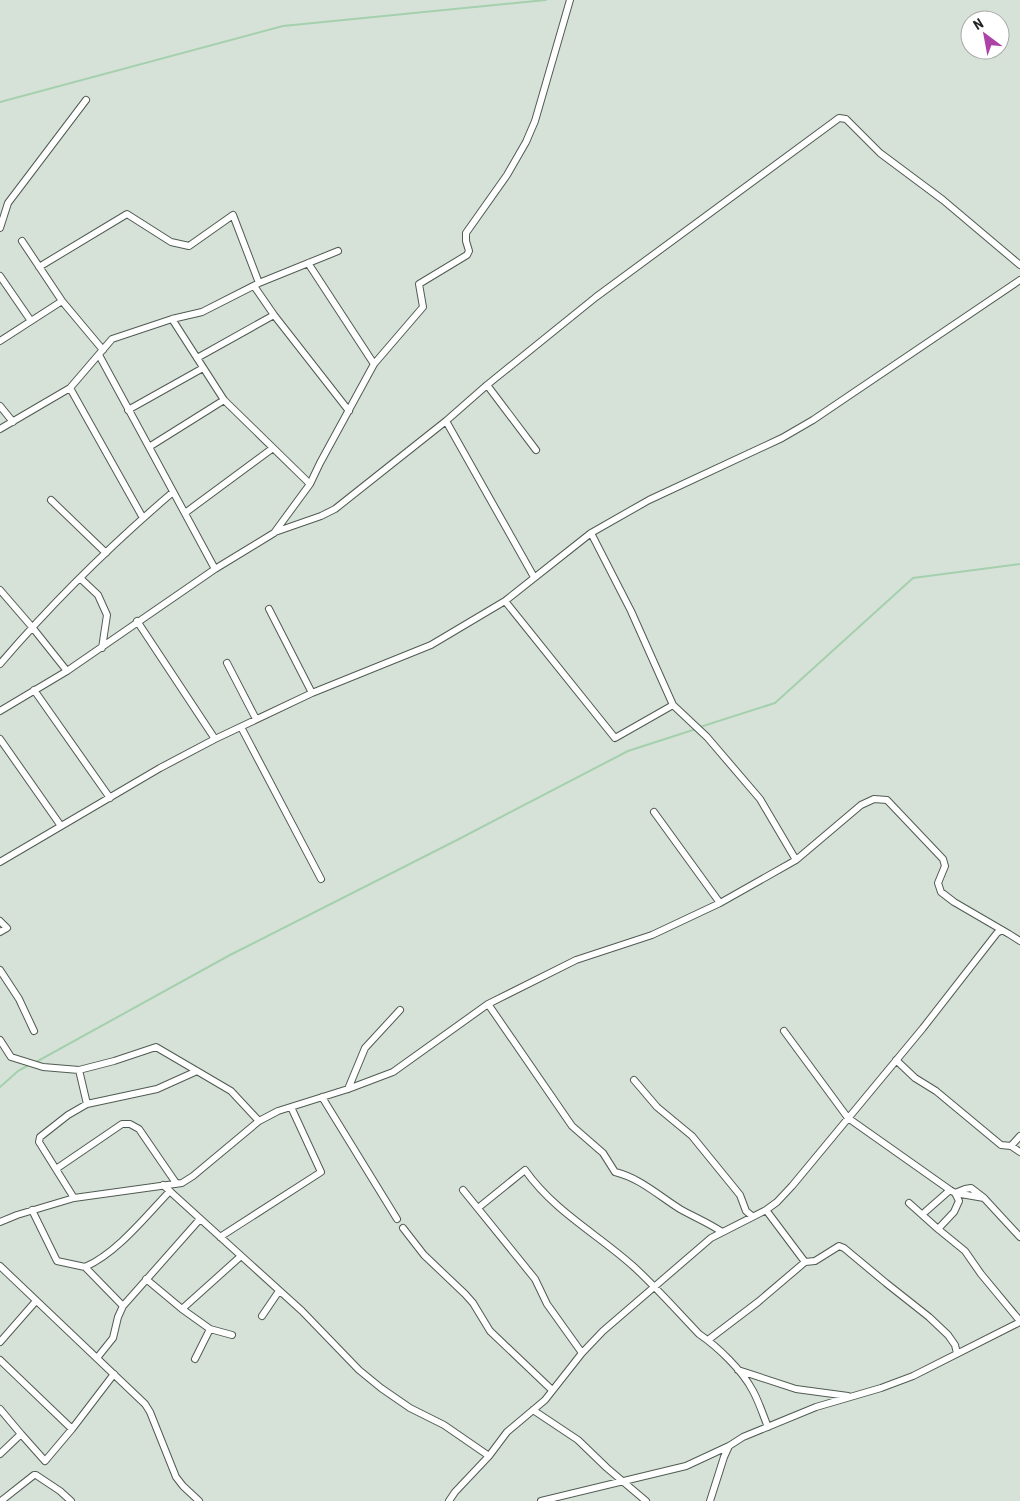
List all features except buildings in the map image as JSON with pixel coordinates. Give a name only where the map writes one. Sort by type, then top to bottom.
[{"type":"street","points":[[274,533],[310,484],[374,364],[424,307],[419,284],[467,255],[469,251],[466,233],[507,175],[535,122],[570,0]]},
{"type":"street","points":[[0,228],[8,203],[86,100]]},
{"type":"street","points":[[0,711],[102,648],[137,621],[214,569],[274,533],[335,509],[446,421],[487,385],[596,297],[839,118],[846,119],[880,153],[943,200],[1020,265]]},
{"type":"street","points":[[40,267],[127,214],[171,242],[189,246],[233,215],[256,284],[274,315],[349,411]]},
{"type":"street","points":[[22,241],[101,353],[128,410],[214,569]]},
{"type":"street","points":[[0,429],[70,388],[112,339],[172,319],[202,312],[256,284],[338,251]]},
{"type":"street","points":[[308,264],[374,364]]},
{"type":"street","points":[[0,276],[31,321]]},
{"type":"street","points":[[0,862],[160,768],[215,739],[312,693],[431,645],[505,601],[591,533],[649,500],[782,438],[813,420],[1020,280]]},
{"type":"street","points":[[0,340],[62,300]]},
{"type":"street","points":[[197,358],[274,315]]},
{"type":"street","points":[[172,319],[224,400],[310,484]]},
{"type":"street","points":[[128,410],[203,368]]},
{"type":"street","points":[[487,385],[536,450]]},
{"type":"street","points":[[70,388],[143,518]]},
{"type":"street","points":[[149,447],[224,400]]},
{"type":"street","points":[[0,406],[13,422]]},
{"type":"street","points":[[446,421],[534,577]]},
{"type":"street","points":[[185,514],[273,448]]},
{"type":"street","points":[[0,664],[32,626],[80,578],[173,492]]},
{"type":"street","points":[[51,500],[106,553]]},
{"type":"street","points":[[591,533],[631,611],[673,704],[707,737],[760,799],[796,860]]},
{"type":"street","points":[[80,578],[98,595],[107,615],[102,648]]},
{"type":"street","points":[[0,590],[32,626],[67,671]]},
{"type":"street","points":[[505,601],[615,738],[673,704]]},
{"type":"street","points":[[268,609],[312,693]]},
{"type":"street","points":[[137,621],[215,739]]},
{"type":"street","points":[[227,663],[256,719]]},
{"type":"street","points":[[34,690],[110,798]]},
{"type":"street","points":[[241,727],[321,878]]},
{"type":"street","points":[[0,739],[61,826]]},
{"type":"street","points":[[0,1222],[32,1210],[74,1198],[182,1183],[259,1121],[278,1111],[393,1072],[488,1004],[576,960],[652,935],[720,902],[796,860],[861,805],[874,799],[887,800],[943,858],[944,866],[938,883],[941,892],[1020,942]]},
{"type":"street","points":[[654,812],[720,902]]},
{"type":"street","points":[[0,921],[7,928],[0,932]]},
{"type":"street","points":[[449,1501],[489,1456],[507,1432],[545,1400],[582,1353],[603,1331],[711,1238],[766,1210],[777,1202],[929,1020],[997,933],[1002,930]]},
{"type":"street","points":[[0,970],[19,999],[34,1031]]},
{"type":"street","points":[[488,1004],[572,1126],[603,1153],[615,1172],[628,1175],[682,1210],[722,1232]]},
{"type":"street","points":[[348,1088],[365,1048],[400,1010]]},
{"type":"street","points":[[784,1031],[848,1118],[953,1191],[984,1198],[1020,1237]]},
{"type":"street","points":[[0,1040],[2,1049],[11,1057],[24,1062],[43,1067],[79,1070],[156,1047],[231,1091],[259,1121]]},
{"type":"street","points":[[896,1060],[914,1078],[936,1092],[1001,1145],[1011,1146],[1020,1152]]},
{"type":"street","points":[[79,1070],[87,1104]]},
{"type":"street","points":[[74,1198],[40,1142],[40,1137],[87,1104],[157,1089],[197,1071]]},
{"type":"street","points":[[634,1080],[657,1107],[692,1136],[740,1195],[746,1211],[752,1216]]},
{"type":"street","points":[[322,1097],[397,1219]]},
{"type":"street","points":[[220,1237],[321,1172],[291,1107]]},
{"type":"street","points":[[56,1169],[122,1124],[130,1124],[139,1129],[176,1183]]},
{"type":"street","points":[[1011,1146],[1020,1136]]},
{"type":"street","points":[[478,1208],[524,1170],[537,1187],[570,1218],[632,1265],[699,1334],[708,1340],[738,1370],[752,1390],[768,1427]]},
{"type":"street","points":[[163,1185],[302,1311],[359,1370],[410,1408],[444,1425],[489,1456]]},
{"type":"street","points":[[463,1190],[535,1279],[547,1304],[582,1353]]},
{"type":"street","points":[[32,1210],[57,1261],[85,1266],[98,1261],[118,1244],[170,1191]]},
{"type":"street","points":[[925,1212],[953,1191]]},
{"type":"street","points":[[938,1229],[954,1212],[959,1201],[953,1191]]},
{"type":"street","points":[[542,1501],[686,1466],[743,1438],[816,1407],[854,1397],[913,1376],[1020,1321],[981,1274],[965,1251],[909,1203]]},
{"type":"street","points":[[766,1210],[805,1262]]},
{"type":"street","points":[[97,1358],[113,1338],[118,1317],[124,1306],[200,1219]]},
{"type":"street","points":[[403,1228],[424,1255],[473,1302],[490,1331],[552,1390]]},
{"type":"street","points":[[708,1340],[758,1302],[805,1262],[815,1261],[839,1246],[844,1248],[929,1317],[955,1345],[957,1353]]},
{"type":"street","points":[[182,1309],[241,1256]]},
{"type":"street","points":[[0,1266],[145,1404],[176,1477],[194,1500]]},
{"type":"street","points":[[85,1266],[124,1306]]},
{"type":"street","points":[[146,1279],[210,1329],[232,1335]]},
{"type":"street","points":[[262,1316],[279,1291]]},
{"type":"street","points":[[0,1342],[36,1301]]},
{"type":"street","points":[[196,1359],[210,1329]]},
{"type":"street","points":[[0,1360],[72,1429]]},
{"type":"street","points":[[738,1370],[796,1389],[854,1397]]},
{"type":"street","points":[[0,1408],[45,1461],[114,1374]]},
{"type":"street","points":[[533,1410],[578,1440],[641,1500]]},
{"type":"street","points":[[0,1454],[21,1434]]},
{"type":"street","points":[[710,1501],[729,1446]]},
{"type":"street","points":[[1,1501],[34,1475],[60,1491],[71,1501]]},
{"type":"waterway","points":[[0,102],[283,26],[546,0]]},
{"type":"waterway","points":[[700,727],[775,703],[913,578],[1020,564]]},
{"type":"waterway","points":[[36,1062],[230,955],[628,751],[696,729]]},
{"type":"waterway","points":[[0,1087],[18,1071],[29,1065]]}]
